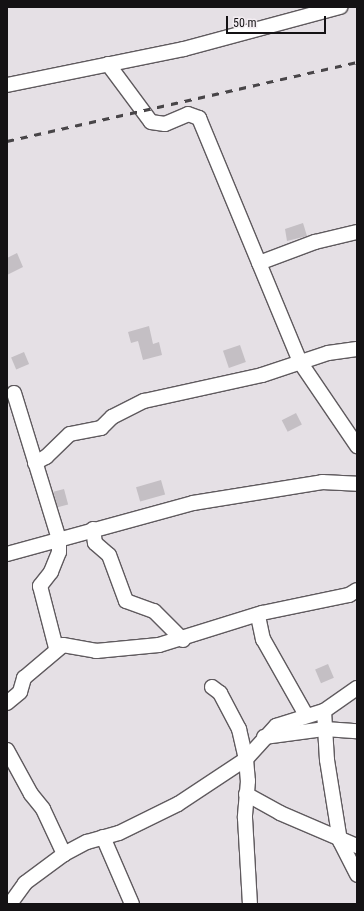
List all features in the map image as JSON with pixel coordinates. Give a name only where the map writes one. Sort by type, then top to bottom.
[{"type":"street","points":[[7,85],[184,49],[340,7]]},
{"type":"street","points":[[108,64],[151,122],[165,124],[188,114],[199,118],[300,362],[357,446]]},
{"type":"street","points":[[259,263],[315,242],[357,232]]},
{"type":"street","points":[[35,463],[46,457],[70,434],[101,428],[112,417],[144,400],[262,374],[328,353],[357,349]]},
{"type":"street","points":[[14,393],[59,539],[59,552],[51,572],[40,586],[56,648]]},
{"type":"street","points":[[7,554],[92,529],[240,495],[322,482],[357,484]]},
{"type":"street","points":[[92,529],[95,542],[110,556],[126,600],[154,612],[183,640]]},
{"type":"street","points":[[7,702],[20,692],[24,678],[56,648],[70,645],[96,650],[120,650],[183,640],[289,606],[326,602],[357,590]]},
{"type":"street","points":[[258,616],[263,639],[306,715]]},
{"type":"street","points":[[212,687],[220,693],[239,730],[246,759],[250,904]]},
{"type":"street","points":[[10,904],[25,883],[64,854],[102,837],[119,833],[178,804],[246,759],[264,737],[276,726],[306,715],[324,711],[357,688]]},
{"type":"street","points":[[324,711],[325,730],[340,841],[357,875]]},
{"type":"street","points":[[264,737],[325,730],[357,731]]},
{"type":"street","points":[[7,750],[31,794],[43,809],[64,854]]},
{"type":"street","points":[[246,794],[340,841],[357,846]]},
{"type":"street","points":[[102,837],[132,904]]},
{"type":"building","points":[[303,223],[307,236],[287,241],[285,229]]},
{"type":"building","points":[[17,253],[23,267],[7,275],[7,258]]},
{"type":"building","points":[[149,326],[153,344],[159,342],[162,355],[143,360],[138,341],[131,343],[128,332]]},
{"type":"building","points":[[240,345],[246,362],[229,368],[223,351]]},
{"type":"building","points":[[24,352],[29,364],[16,369],[11,357]]},
{"type":"building","points":[[296,413],[302,425],[288,432],[282,420]]},
{"type":"building","points":[[161,480],[165,494],[140,502],[136,487]]},
{"type":"building","points":[[64,489],[68,504],[58,507],[53,492]]},
{"type":"building","points":[[328,664],[334,678],[321,683],[315,669]]},
{"type":"railway","points":[[7,141],[357,62]]}]
